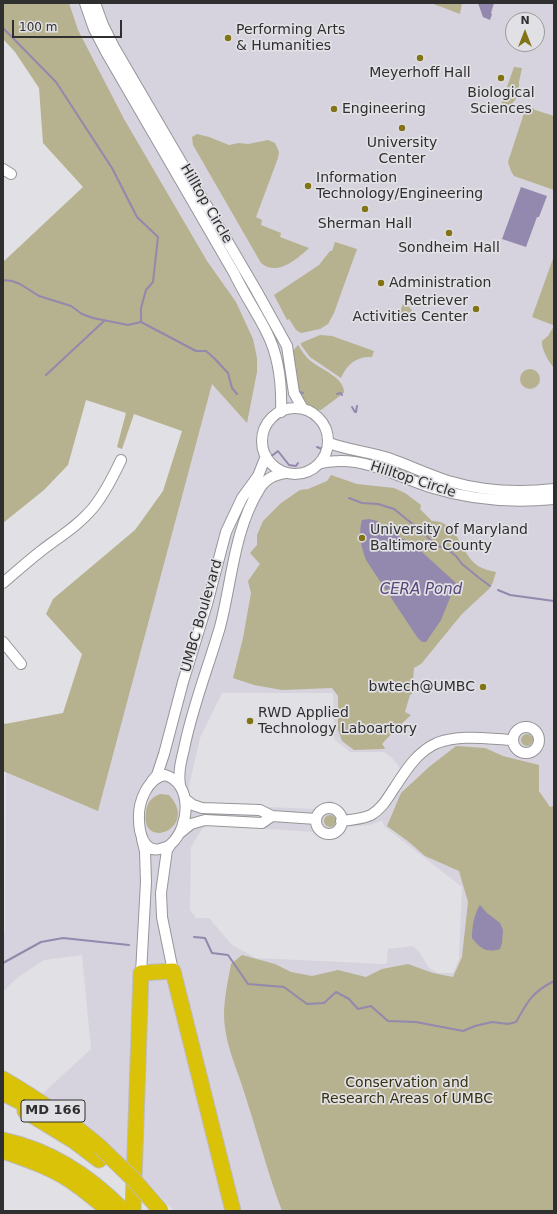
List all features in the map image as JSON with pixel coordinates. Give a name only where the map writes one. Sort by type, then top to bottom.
[{"type":"highway","points":[[133,1211],[141,973],[173,971],[233,1211]]},
{"type":"highway","name":"MD 166","points":[[3,1079],[52,1110],[80,1130],[99,1154],[134,1180],[161,1211]]},
{"type":"highway","points":[[3,1093],[48,1117],[77,1136],[99,1154]]},
{"type":"highway","points":[[3,1100],[45,1123],[74,1142],[99,1154]]},
{"type":"highway","points":[[3,1140],[47,1154],[68,1166],[97,1194],[110,1211]]},
{"type":"highway","points":[[3,1151],[43,1166],[78,1186],[97,1194],[124,1211]]},
{"type":"street","name":"Hilltop Circle","points":[[86,3],[94,29],[106,52],[267,333],[278,367],[281,385],[281,412]]},
{"type":"street","name":"Hilltop Circle","points":[[95,3],[103,25],[114,47],[256,290],[287,346],[294,393],[303,409]]},
{"type":"street","points":[[295,408],[303,409],[314,414],[327,431],[329,443],[326,454],[321,463],[314,469],[304,473],[285,473],[276,468],[266,456],[263,448],[264,430],[272,418],[281,412],[295,408]]},
{"type":"street","name":"Hilltop Circle","points":[[329,443],[348,450],[383,457],[467,486],[510,491],[554,490]]},
{"type":"street","name":"UMBC Boulevard","points":[[152,781],[157,775],[162,761],[226,532],[242,498],[258,476],[266,456]]},
{"type":"street","points":[[3,582],[40,551],[83,519],[100,498],[111,481],[121,460]]},
{"type":"street","name":"Hilltop Circle","points":[[321,463],[340,460],[364,464],[382,469],[432,488],[468,497],[511,501],[554,499]]},
{"type":"street","name":"UMBC Boulevard","points":[[180,785],[179,774],[187,732],[220,627],[238,543],[251,505],[260,487],[273,475],[285,473]]},
{"type":"street","points":[[3,642],[21,664]]},
{"type":"street","points":[[342,821],[363,818],[373,814],[384,804],[395,786],[416,758],[424,750],[437,743],[448,740],[470,738],[513,740]]},
{"type":"street","points":[[141,973],[146,882],[145,851],[139,828],[138,814],[146,791],[152,781],[159,776],[165,775],[171,777],[180,785],[185,799],[185,817],[179,834]]},
{"type":"street","points":[[185,799],[193,805],[202,808],[260,810],[272,816],[316,819]]},
{"type":"street","points":[[328,808],[336,810],[342,821],[341,825],[336,831],[328,833],[320,830],[316,819],[320,811],[328,808]]},
{"type":"street","points":[[173,971],[162,917],[161,893],[167,850],[179,834],[191,824],[204,820],[262,823],[272,816]]},
{"type":"street","points":[[142,839],[148,846],[154,849],[165,848],[171,844]]},
{"type":"shaded area","name":"University of Maryland Baltimore County","points":[[4,3],[554,3],[554,1211],[174,1211],[138,1173],[101,1139],[41,1095],[91,1049],[82,955],[44,960],[18,977],[3,992],[6,771],[98,810],[212,383],[157,224]],"holes":[[[222,693],[333,693],[334,739],[350,752],[384,752],[392,758],[400,768],[380,801],[369,811],[359,814],[350,814],[341,806],[329,801],[314,809],[200,804],[192,798],[188,790],[200,738]],[[382,821],[385,827],[462,887],[459,959],[453,973],[438,973],[429,968],[420,953],[413,946],[388,949],[387,963],[383,964],[256,958],[232,945],[209,918],[196,918],[190,910],[191,847],[202,829],[208,825],[315,832],[328,838],[340,834],[348,827],[369,825]]]},
{"type":"green space","points":[[3,3],[69,3],[78,30],[124,119],[207,261],[236,302],[253,339],[257,358],[257,372],[247,423],[212,384],[98,811],[3,771],[3,722],[5,724],[63,713],[82,654],[46,614],[53,599],[135,530],[163,491],[182,431],[134,414],[122,449],[117,447],[126,413],[86,400],[68,465],[44,490],[3,523],[3,262],[83,187],[43,143],[39,88],[15,52],[3,39]]},
{"type":"green space","points":[[431,3],[462,3],[460,14]]},
{"type":"green space","points":[[514,67],[522,68],[519,82],[519,95],[511,105],[501,104]]},
{"type":"green space","points":[[527,104],[535,110],[554,116],[554,190],[514,176],[508,162]]},
{"type":"green space","points":[[197,134],[229,145],[239,143],[248,144],[268,140],[275,143],[279,152],[278,158],[256,217],[262,220],[261,225],[281,233],[280,237],[309,248],[293,261],[280,267],[267,267],[261,263],[193,145],[192,137]]},
{"type":"green space","points":[[335,242],[357,249],[334,313],[328,324],[320,329],[301,333],[296,330],[289,319],[287,320],[274,295],[319,265],[330,251],[332,251]]},
{"type":"green space","points":[[554,256],[554,321],[553,325],[532,317]]},
{"type":"green space","points":[[403,304],[412,310],[409,317],[403,320],[397,319]]},
{"type":"green space","points":[[554,326],[554,368],[544,351],[542,341],[548,336]]},
{"type":"green space","points":[[320,335],[332,336],[374,351],[372,357],[362,358],[353,362],[343,373],[341,378],[310,357],[301,345],[301,343]]},
{"type":"green space","points":[[298,345],[308,358],[337,379],[343,388],[344,393],[321,410],[313,409],[307,405],[298,391],[302,392],[297,389],[292,352]]},
{"type":"green space","points":[[530,369],[537,372],[540,379],[537,386],[530,389],[523,386],[520,379],[523,372]]},
{"type":"green space","points":[[331,475],[357,484],[394,488],[405,493],[421,505],[420,509],[432,521],[441,522],[448,526],[472,561],[478,566],[496,572],[490,588],[462,614],[421,664],[414,668],[412,694],[410,695],[405,712],[411,715],[382,744],[385,748],[384,749],[354,750],[342,741],[338,730],[338,696],[332,688],[282,690],[254,685],[233,678],[243,638],[251,593],[248,581],[260,564],[250,553],[257,545],[257,535],[263,521],[281,503],[300,490],[308,489],[327,481]]},
{"type":"green space","points":[[525,734],[529,734],[533,740],[529,746],[525,746],[521,742],[521,738]]},
{"type":"green space","name":"Conservation and Research Areas of UMBC","points":[[456,746],[485,748],[503,756],[539,765],[539,791],[550,807],[554,806],[554,1211],[282,1211],[232,1058],[227,1038],[224,1009],[231,964],[242,955],[275,964],[291,972],[312,976],[338,970],[366,977],[382,969],[408,964],[433,973],[453,977],[462,957],[468,902],[459,871],[425,856],[387,826],[401,793],[429,767]]},
{"type":"green space","points":[[160,794],[169,795],[177,807],[178,817],[174,825],[167,831],[159,833],[151,831],[147,824],[146,812],[147,805],[150,800]]},
{"type":"green space","points":[[328,815],[332,815],[336,821],[332,827],[328,827],[324,823],[324,819]]},
{"type":"water","points":[[478,3],[494,3],[490,20],[483,17]]},
{"type":"water","points":[[521,187],[547,196],[539,217],[537,217],[526,247],[502,239]]},
{"type":"water","name":"CERA Pond","points":[[369,519],[377,521],[422,552],[456,583],[441,620],[426,642],[422,642],[417,637],[366,560],[361,545],[360,530],[362,520]]},
{"type":"water","points":[[480,905],[487,913],[500,923],[503,930],[500,949],[491,951],[484,949],[472,938],[472,929],[476,912]]},
{"type":"waterway","points":[[3,28],[56,82],[112,168],[137,217],[158,237],[153,282],[146,290],[141,308],[141,322]]},
{"type":"waterway","points":[[3,280],[20,284],[39,296],[71,306],[82,314],[93,318],[128,325],[141,322],[196,351],[206,351],[228,373],[232,388],[237,394]]},
{"type":"waterway","points":[[46,375],[104,321]]},
{"type":"waterway","points":[[297,391],[303,393]]},
{"type":"waterway","points":[[337,394],[341,393],[342,395]]},
{"type":"waterway","points":[[356,412],[357,406]]},
{"type":"waterway","points":[[352,407],[355,412]]},
{"type":"waterway","points":[[317,447],[322,449]]},
{"type":"waterway","points":[[270,455],[273,455],[278,451],[289,465],[296,466],[298,463]]},
{"type":"waterway","points":[[349,498],[362,503],[378,504],[394,509],[425,534],[431,541],[438,546],[447,549],[456,556],[462,564],[490,586]]},
{"type":"waterway","points":[[498,590],[510,595],[554,601]]},
{"type":"waterway","points":[[194,937],[205,938],[212,953],[228,955],[248,984],[284,987],[307,1004],[324,1003],[336,992],[349,999],[358,1009],[371,1006],[388,1021],[416,1022],[463,1031],[475,1026],[492,1022],[508,1024],[516,1022],[531,998],[546,985],[554,981]]},
{"type":"waterway","points":[[3,963],[41,942],[63,938],[129,945]]},
{"type":"place","name":"Performing Arts & Humanities","points":[[228,38]]},
{"type":"place","name":"Meyerhoff Hall","points":[[420,58]]},
{"type":"place","name":"Biological Sciences","points":[[501,78]]},
{"type":"place","name":"Engineering","points":[[334,109]]},
{"type":"place","name":"University Center","points":[[402,128]]},
{"type":"place","name":"Information Technology/Engineering","points":[[308,186]]},
{"type":"place","name":"Sherman Hall","points":[[365,209]]},
{"type":"place","name":"Sondheim Hall","points":[[449,233]]},
{"type":"place","name":"Administration","points":[[381,283]]},
{"type":"place","name":"Retriever Activities Center","points":[[476,309]]},
{"type":"place","name":"University of Maryland Baltimore County","points":[[362,538]]},
{"type":"place","name":"bwtech@UMBC","points":[[483,687]]},
{"type":"place","name":"RWD Applied Technology Laboartory","points":[[250,721]]}]
